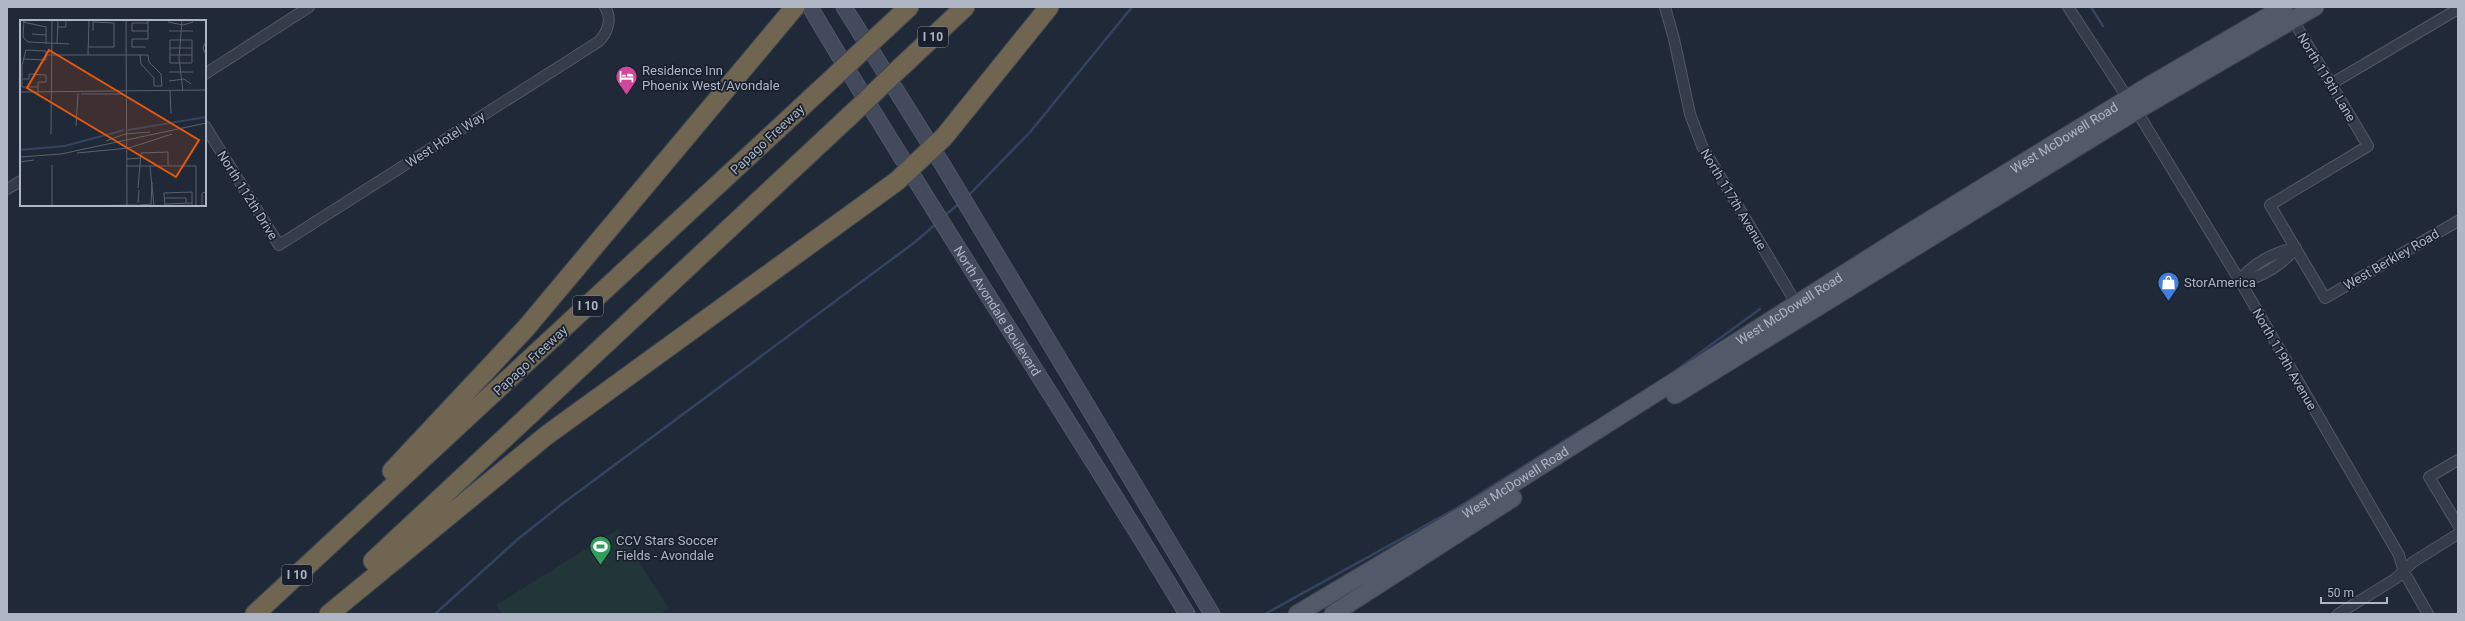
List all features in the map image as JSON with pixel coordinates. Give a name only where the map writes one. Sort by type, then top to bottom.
[{"type":"highway","points":[[339,535],[371,492],[435,428],[526,328],[795,7]]},
{"type":"highway","name":"Papago Freeway","points":[[255,614],[339,535],[464,422],[909,7]]},
{"type":"highway","name":"I 10","points":[[316,614],[965,7]]},
{"type":"highway","points":[[329,614],[553,430],[897,181],[932,149],[1048,7]]},
{"type":"main road","name":"North Avondale Boulevard","points":[[810,7],[953,242],[1084,448],[1187,614]]},
{"type":"main road","name":"North Avondale Boulevard","points":[[844,7],[950,177],[1104,437],[1212,614]]},
{"type":"main road","name":"West McDowell Road","points":[[1297,614],[1480,505],[2288,11],[2315,7]]},
{"type":"main road","name":"West McDowell Road","points":[[1333,614],[1744,350],[1800,308]]},
{"type":"main road","points":[[1084,448],[1104,437]]},
{"type":"street","points":[[206,73],[309,7]]},
{"type":"street","name":"West Hotel Way","points":[[279,245],[605,37],[608,29],[608,17],[605,7]]},
{"type":"street","name":"North 117th Avenue","points":[[1664,7],[1674,39],[1690,114],[1702,146],[1800,308]]},
{"type":"street","name":"North 119th Avenue","points":[[2068,7],[2132,105],[2240,281],[2399,555],[2404,572],[2428,614]]},
{"type":"street","points":[[2331,84],[2458,9]]},
{"type":"street","name":"North 119th Lane","points":[[2288,11],[2368,146],[2270,205],[2296,248]]},
{"type":"street","name":"North 112th Drive","points":[[206,128],[279,245]]},
{"type":"street","points":[[7,189],[20,182]]},
{"type":"street","name":"West Berkley Road","points":[[2296,248],[2325,298],[2458,221]]},
{"type":"street","points":[[2240,281],[2251,280],[2287,259],[2296,248]]},
{"type":"street","points":[[2458,460],[2428,477],[2458,526]]},
{"type":"street","points":[[2338,614],[2404,572],[2413,562],[2458,534]]},
{"type":"green space","name":"CCV Stars Soccer Fields - Avondale","points":[[618,529],[669,609],[660,614],[502,614],[496,605]]},
{"type":"waterway","points":[[967,197],[1031,131],[1132,7]]},
{"type":"waterway","points":[[2091,7],[2103,26]]},
{"type":"waterway","points":[[944,216],[960,203]]},
{"type":"waterway","points":[[435,614],[518,539],[562,504],[915,242],[936,224]]},
{"type":"waterway","points":[[1675,371],[1760,309]]},
{"type":"waterway","points":[[1265,614],[1457,508],[1586,427]]},
{"type":"place","name":"Residence Inn Phoenix West/Avondale","points":[[626,96]]},
{"type":"place","name":"StorAmerica","points":[[2169,302]]},
{"type":"place","name":"CCV Stars Soccer Fields - Avondale","points":[[600,566]]}]
